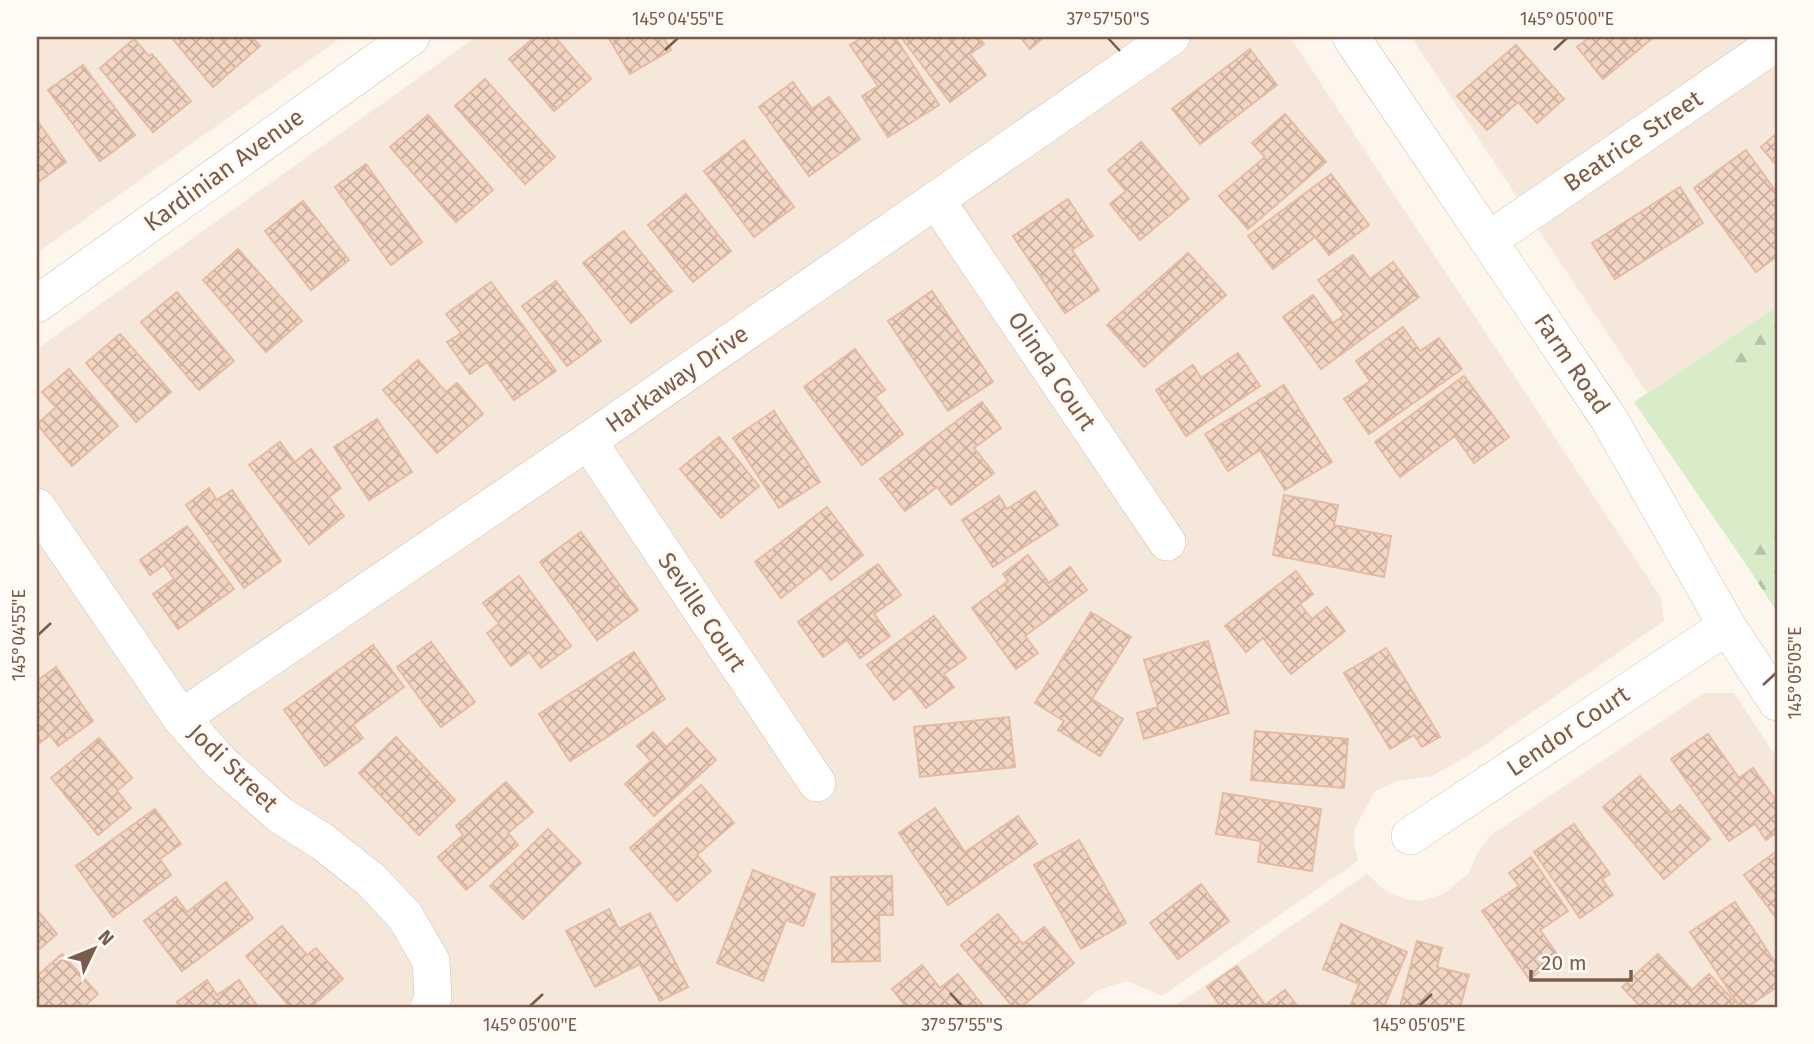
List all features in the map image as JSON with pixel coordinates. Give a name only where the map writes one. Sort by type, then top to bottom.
[{"type":"street","name":"Kardinian Avenue","points":[[37,304],[411,37]]},
{"type":"street","name":"Harkaway Drive","points":[[181,718],[588,441],[1171,37]]},
{"type":"street","name":"Farm Road","points":[[1351,37],[1609,419],[1727,626],[1777,702]]},
{"type":"street","name":"Beatrice Street","points":[[1489,240],[1777,43]]},
{"type":"street","name":"Olinda Court","points":[[936,200],[1167,542]]},
{"type":"street","name":"Seville Court","points":[[588,441],[817,783]]},
{"type":"street","name":"Jodi Street","points":[[37,507],[181,718],[220,762],[280,815],[342,857],[405,916],[431,961],[433,997],[429,1007]]},
{"type":"street","name":"Lendor Court","points":[[1410,836],[1727,626]]},
{"type":"shaded area","points":[[37,37],[342,37],[37,253]]},
{"type":"shaded area","points":[[476,37],[1290,37],[1661,598],[1664,621],[1473,753],[1432,776],[1398,781],[1375,791],[1355,828],[1354,843],[1358,861],[1162,996],[1127,981],[1098,990],[1077,1007],[37,1007],[37,349]]},
{"type":"shaded area","points":[[1411,37],[1777,37],[1777,306],[1647,393]]},
{"type":"shaded area","points":[[1704,693],[1734,693],[1777,758],[1777,1007],[1173,1007],[1367,874],[1388,893],[1409,900],[1420,901],[1444,894],[1469,873],[1477,854],[1491,835]]},
{"type":"green space","points":[[1777,306],[1777,609],[1634,402]]},
{"type":"green space","points":[[1777,313],[1777,356],[1717,369],[1716,355]]},
{"type":"green space","points":[[1777,512],[1777,612],[1736,549]]},
{"type":"building","points":[[171,37],[252,37],[260,46],[213,87]]},
{"type":"building","points":[[535,37],[555,37],[591,79],[554,111],[509,59]]},
{"type":"building","points":[[608,37],[663,37],[671,50],[630,74]]},
{"type":"building","points":[[863,37],[895,37],[939,105],[888,137],[862,96],[878,86],[850,45]]},
{"type":"building","points":[[901,37],[978,37],[984,44],[970,54],[986,75],[950,102]]},
{"type":"building","points":[[1020,37],[1044,37],[1030,49]]},
{"type":"building","points":[[1590,37],[1654,37],[1603,79],[1577,47]]},
{"type":"building","points":[[134,39],[149,56],[152,54],[191,101],[153,132],[100,68]]},
{"type":"building","points":[[1516,45],[1564,99],[1537,123],[1518,102],[1487,130],[1457,96]]},
{"type":"building","points":[[1250,49],[1277,85],[1200,144],[1172,109]]},
{"type":"building","points":[[83,65],[135,135],[100,161],[48,90]]},
{"type":"building","points":[[485,79],[555,157],[525,184],[455,106]]},
{"type":"building","points":[[793,82],[812,109],[829,97],[860,139],[809,176],[759,107]]},
{"type":"building","points":[[1285,114],[1326,162],[1248,229],[1219,196],[1265,157],[1252,143]]},
{"type":"building","points":[[428,115],[493,190],[456,222],[390,147]]},
{"type":"building","points":[[37,120],[66,162],[37,183]]},
{"type":"building","points":[[1777,133],[1777,166],[1761,147]]},
{"type":"building","points":[[744,140],[794,207],[754,237],[704,171]]},
{"type":"building","points":[[1141,142],[1189,199],[1140,240],[1110,204],[1126,191],[1108,170]]},
{"type":"building","points":[[1746,150],[1777,193],[1777,256],[1756,272],[1694,188]]},
{"type":"building","points":[[366,164],[422,242],[391,265],[335,187]]},
{"type":"building","points":[[1331,174],[1369,225],[1329,255],[1315,237],[1273,269],[1248,236]]},
{"type":"building","points":[[1680,187],[1703,223],[1615,279],[1592,243]]},
{"type":"building","points":[[686,194],[731,251],[693,282],[648,225]]},
{"type":"building","points":[[1068,199],[1093,236],[1072,250],[1099,290],[1065,313],[1013,236]]},
{"type":"building","points":[[303,201],[349,260],[311,290],[265,231]]},
{"type":"building","points":[[624,231],[672,291],[631,323],[583,263]]},
{"type":"building","points":[[238,249],[302,321],[266,352],[203,280]]},
{"type":"building","points":[[1188,253],[1226,295],[1144,367],[1107,325]]},
{"type":"building","points":[[1353,255],[1370,279],[1393,262],[1419,297],[1321,369],[1283,317],[1313,295],[1333,323],[1344,315],[1318,280]]},
{"type":"building","points":[[556,281],[601,341],[567,366],[522,306]]},
{"type":"building","points":[[491,282],[556,371],[514,400],[487,362],[470,374],[447,342],[461,333],[446,314]]},
{"type":"building","points":[[932,291],[993,382],[948,411],[888,321]]},
{"type":"building","points":[[177,292],[234,361],[199,390],[141,322]]},
{"type":"building","points":[[1403,327],[1420,351],[1439,338],[1462,369],[1369,434],[1344,399],[1370,381],[1356,361]]},
{"type":"building","points":[[120,334],[171,392],[136,422],[86,363]]},
{"type":"building","points":[[855,349],[885,390],[875,397],[903,434],[862,465],[804,387]]},
{"type":"building","points":[[1238,353],[1260,386],[1186,436],[1156,390],[1193,365],[1201,378]]},
{"type":"building","points":[[418,360],[446,392],[457,383],[483,414],[437,453],[383,390]]},
{"type":"building","points":[[69,369],[118,426],[72,466],[37,424],[56,407],[42,392]]},
{"type":"building","points":[[1464,376],[1509,437],[1474,463],[1455,436],[1400,477],[1375,442]]},
{"type":"building","points":[[1284,385],[1332,462],[1285,490],[1260,450],[1228,471],[1205,434]]},
{"type":"building","points":[[982,402],[1001,428],[974,448],[994,473],[951,505],[937,487],[905,511],[880,479]]},
{"type":"building","points":[[774,411],[820,482],[779,508],[733,438]]},
{"type":"building","points":[[377,419],[412,472],[369,500],[334,447]]},
{"type":"building","points":[[719,437],[759,486],[721,518],[680,469]]},
{"type":"building","points":[[280,442],[295,462],[311,449],[341,488],[329,497],[344,516],[309,544],[249,465]]},
{"type":"building","points":[[209,488],[217,500],[232,490],[281,561],[244,588],[186,505]]},
{"type":"building","points":[[1035,491],[1058,525],[993,567],[962,520],[999,496],[1007,509]]},
{"type":"building","points":[[1284,495],[1338,505],[1334,525],[1391,536],[1384,577],[1273,555]]},
{"type":"building","points":[[827,507],[863,555],[831,580],[821,567],[781,598],[755,562]]},
{"type":"building","points":[[187,526],[234,589],[178,629],[153,594],[174,579],[164,565],[150,575],[140,560]]},
{"type":"building","points":[[581,532],[638,610],[597,640],[540,562]]},
{"type":"building","points":[[1028,555],[1049,583],[1070,567],[1087,590],[1025,636],[1038,653],[1016,669],[972,608],[1008,581],[1003,574]]},
{"type":"building","points":[[878,564],[901,595],[874,614],[890,636],[860,658],[847,640],[823,657],[798,622]]},
{"type":"building","points":[[1296,571],[1313,594],[1300,604],[1312,619],[1327,607],[1345,631],[1291,674],[1263,638],[1246,652],[1225,626]]},
{"type":"building","points":[[519,576],[571,646],[541,668],[529,652],[511,666],[487,633],[499,624],[483,603]]},
{"type":"building","points":[[1091,612],[1131,637],[1092,699],[1123,719],[1100,756],[1058,730],[1064,721],[1035,703]]},
{"type":"building","points":[[934,616],[966,658],[944,674],[954,687],[926,708],[910,687],[894,700],[867,665]]},
{"type":"building","points":[[1208,641],[1229,713],[1144,739],[1137,713],[1158,707],[1144,660]]},
{"type":"building","points":[[431,642],[475,702],[441,727],[397,667]]},
{"type":"building","points":[[373,645],[404,687],[353,725],[363,738],[325,766],[284,710]]},
{"type":"building","points":[[1386,648],[1440,737],[1422,747],[1414,735],[1390,749],[1344,673]]},
{"type":"building","points":[[634,652],[665,699],[570,761],[539,714]]},
{"type":"building","points":[[56,667],[93,721],[58,746],[50,735],[37,745],[37,681]]},
{"type":"building","points":[[1009,717],[1015,767],[920,777],[914,727]]},
{"type":"building","points":[[687,728],[716,760],[654,816],[625,784],[651,761],[637,746],[653,732],[666,747]]},
{"type":"building","points":[[1255,731],[1348,739],[1344,788],[1251,780]]},
{"type":"building","points":[[1708,734],[1739,778],[1753,768],[1777,802],[1777,832],[1766,840],[1755,824],[1729,841],[1671,759]]},
{"type":"building","points":[[396,737],[455,800],[419,835],[359,773]]},
{"type":"building","points":[[99,738],[132,778],[117,791],[131,808],[98,835],[51,778]]},
{"type":"building","points":[[1640,776],[1671,813],[1680,805],[1710,839],[1664,879],[1603,807]]},
{"type":"building","points":[[506,782],[533,812],[508,833],[518,845],[466,890],[438,857],[463,835],[456,826]]},
{"type":"building","points":[[701,785],[734,823],[697,855],[711,871],[677,901],[630,848]]},
{"type":"building","points":[[1223,793],[1321,809],[1312,871],[1258,862],[1261,841],[1216,834]]},
{"type":"building","points":[[935,808],[965,852],[1018,816],[1037,844],[948,905],[899,833]]},
{"type":"building","points":[[155,809],[181,844],[160,859],[171,875],[113,917],[76,866]]},
{"type":"building","points":[[1574,824],[1610,874],[1602,879],[1613,895],[1580,918],[1534,852]]},
{"type":"building","points":[[548,829],[581,863],[523,919],[490,886]]},
{"type":"building","points":[[1079,840],[1126,923],[1081,949],[1034,865]]},
{"type":"building","points":[[1777,851],[1777,919],[1744,875]]},
{"type":"building","points":[[1531,857],[1568,911],[1540,930],[1560,958],[1529,979],[1482,911],[1519,886],[1509,873]]},
{"type":"building","points":[[753,870],[815,894],[803,926],[786,920],[763,981],[717,963]]},
{"type":"building","points":[[892,876],[893,915],[879,915],[880,961],[832,962],[831,877]]},
{"type":"building","points":[[226,882],[253,918],[182,971],[144,921],[176,897],[187,912]]},
{"type":"building","points":[[1201,884],[1229,921],[1178,959],[1150,923]]},
{"type":"building","points":[[1735,902],[1777,965],[1777,987],[1747,1007],[1740,1007],[1690,932]]},
{"type":"building","points":[[609,909],[619,929],[650,913],[688,987],[660,1001],[640,964],[595,987],[566,931]]},
{"type":"building","points":[[37,910],[57,934],[37,951]]},
{"type":"building","points":[[998,914],[1023,944],[1044,927],[1074,963],[1021,1007],[1013,1007],[961,945]]},
{"type":"building","points":[[1341,924],[1407,952],[1384,1007],[1350,1007],[1359,984],[1323,969]]},
{"type":"building","points":[[282,926],[307,955],[316,948],[343,979],[311,1007],[290,1007],[246,956]]},
{"type":"building","points":[[1417,941],[1442,948],[1437,967],[1469,975],[1460,1007],[1400,1007]]},
{"type":"building","points":[[62,954],[98,994],[84,1007],[37,1007],[37,976]]},
{"type":"building","points":[[1658,954],[1692,990],[1709,974],[1735,1002],[1729,1007],[1641,1007],[1622,987]]},
{"type":"building","points":[[922,965],[940,988],[958,974],[983,1006],[906,1007],[892,989]]},
{"type":"building","points":[[1237,966],[1265,1005],[1285,990],[1298,1007],[1221,1007],[1207,987]]},
{"type":"building","points":[[207,980],[217,995],[239,980],[258,1007],[181,1007],[177,1002]]}]
